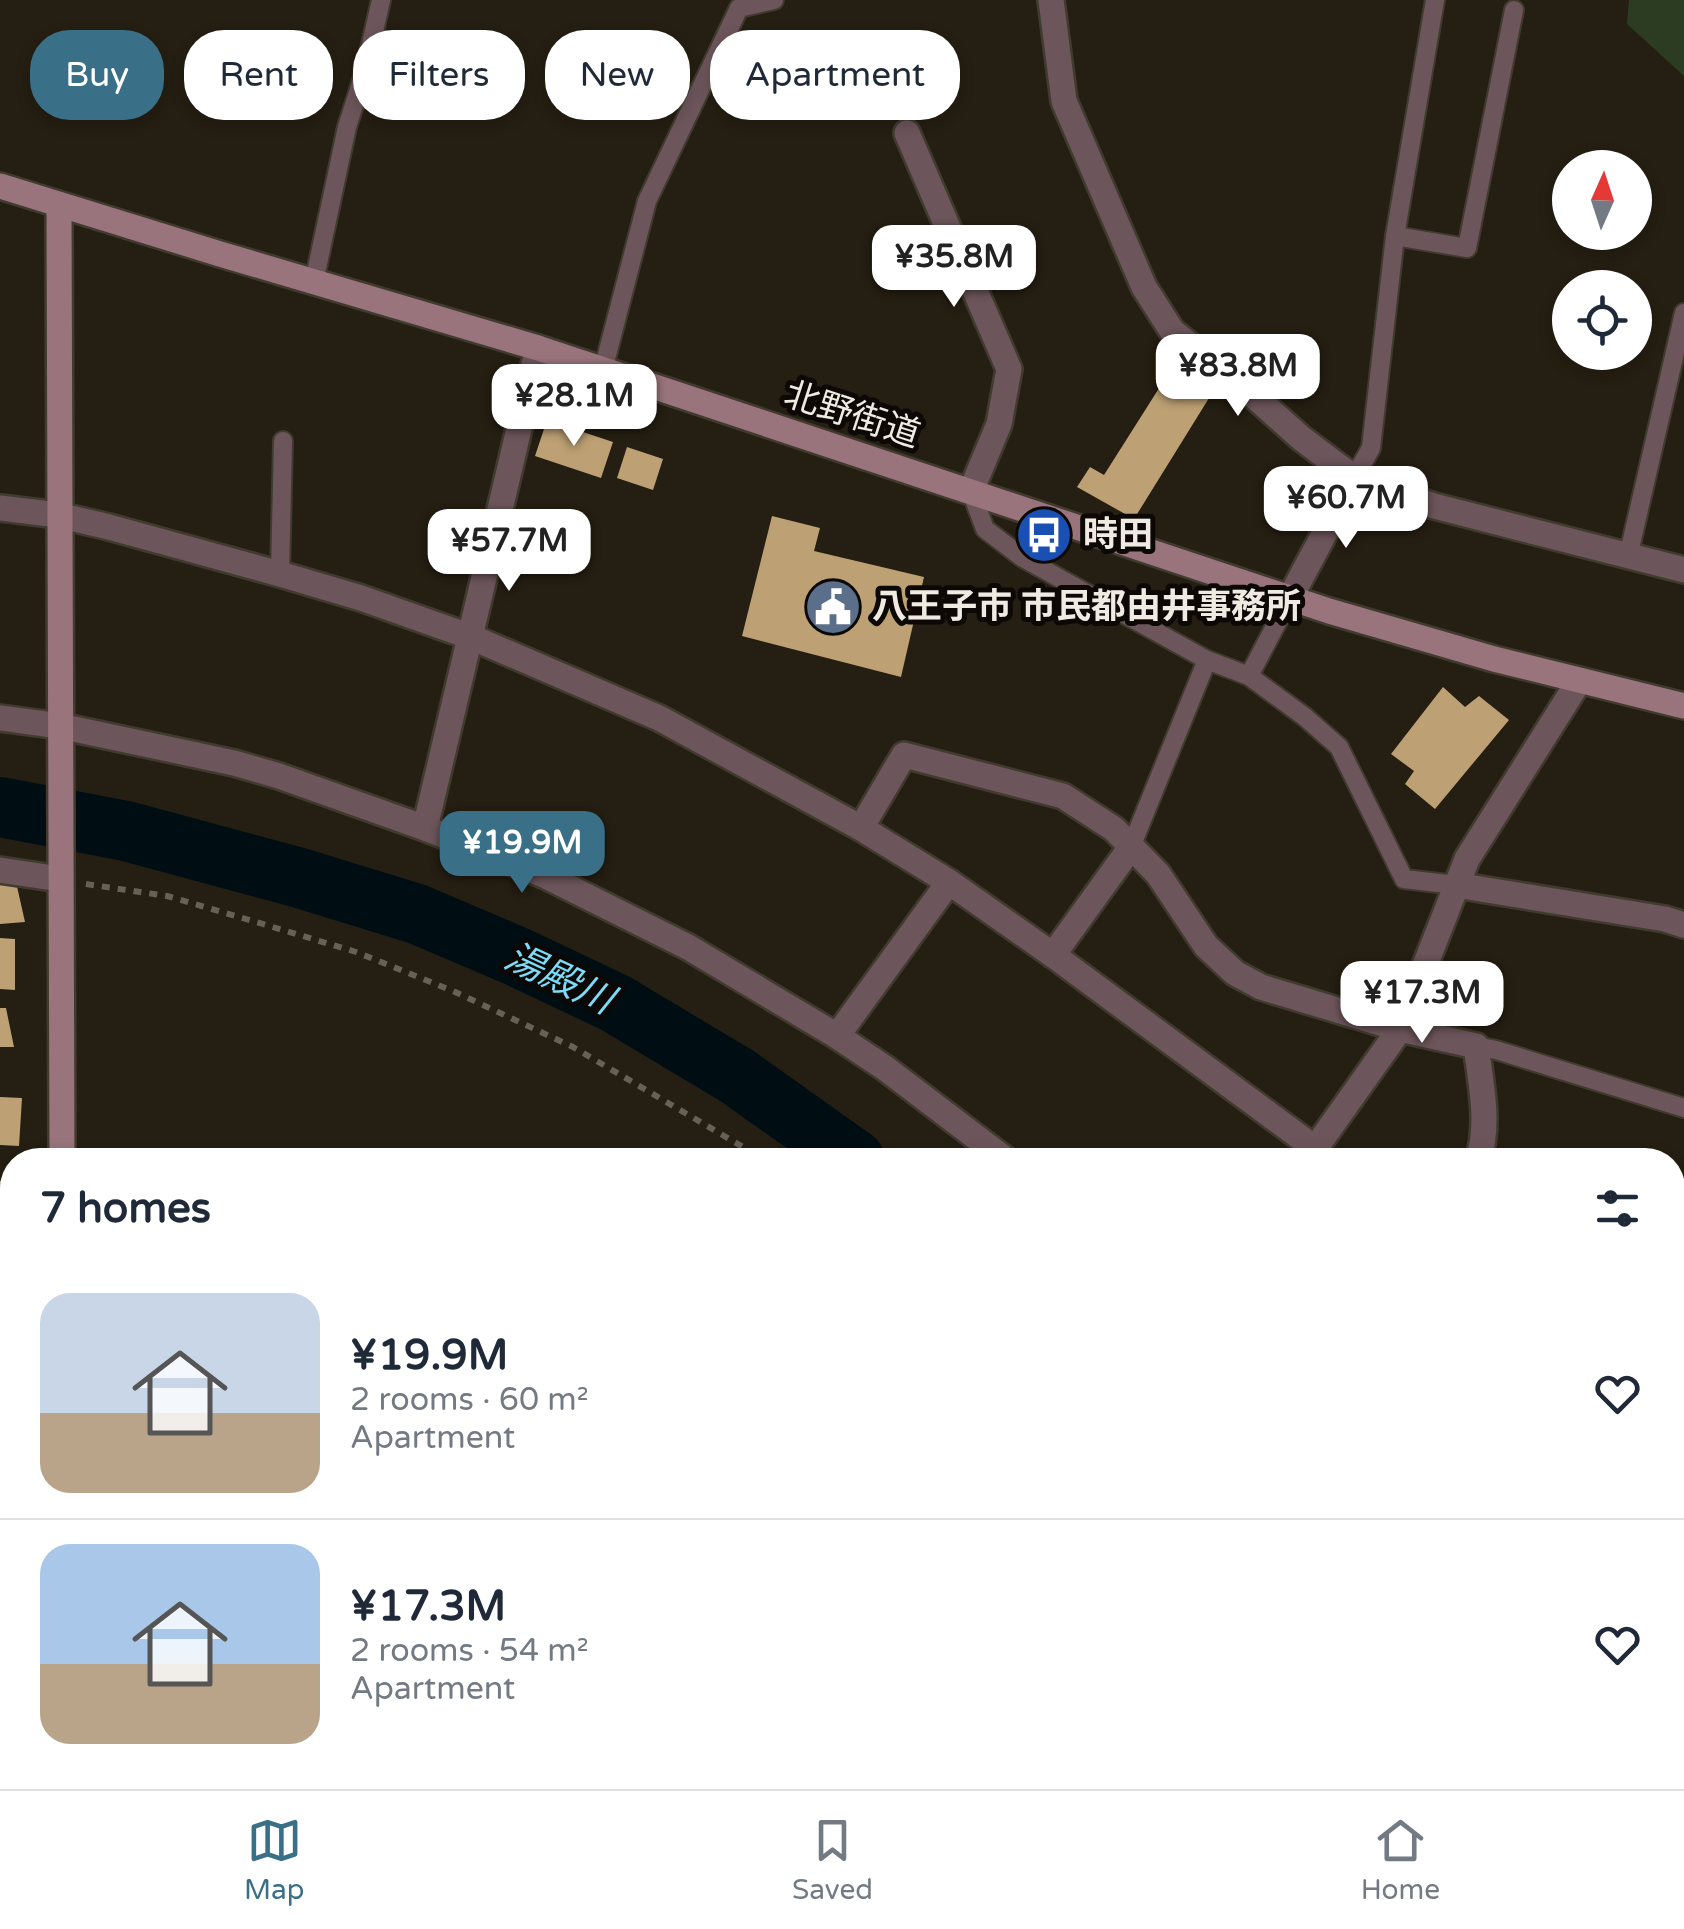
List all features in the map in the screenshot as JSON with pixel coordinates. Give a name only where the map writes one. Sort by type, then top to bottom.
[{"type":"main road","name":"北野街道","points":[[0,186],[538,348],[1290,598],[1578,681],[1684,706]]},
{"type":"main road","points":[[58,205],[62,1148]]},
{"type":"street","points":[[1052,0],[1064,101],[1144,287],[1172,330],[1354,478],[1434,506],[1684,570]]},
{"type":"street","points":[[907,133],[1009,370],[999,424],[971,491]]},
{"type":"street","points":[[425,828],[538,348]]},
{"type":"street","points":[[1290,598],[1354,478]]},
{"type":"street","points":[[0,508],[58,514],[361,598],[471,636],[658,718],[861,828],[949,882],[1053,955],[1303,1148]]},
{"type":"street","points":[[1315,1148],[1400,1029],[1467,859],[1578,681]]},
{"type":"street","points":[[0,718],[60,726],[234,763],[327,792],[546,876],[688,947],[837,1036],[990,1148]]},
{"type":"street","points":[[861,828],[904,754],[1062,796],[1114,829],[1158,874],[1206,946],[1235,973],[1261,987],[1400,1029],[1476,1046],[1484,1105],[1482,1148]]},
{"type":"street","points":[[1053,955],[1131,847]]},
{"type":"street","points":[[0,870],[60,870]]},
{"type":"street","points":[[837,1036],[949,882]]},
{"type":"street","points":[[1456,886],[1684,925]]},
{"type":"lane","points":[[314,282],[347,127],[381,0]]},
{"type":"lane","points":[[603,370],[646,201],[740,8],[774,0]]},
{"type":"lane","points":[[1354,478],[1372,448],[1395,236],[1435,0]]},
{"type":"lane","points":[[1395,236],[1466,248],[1514,10]]},
{"type":"lane","points":[[1628,557],[1684,313]]},
{"type":"lane","points":[[280,574],[283,441]]},
{"type":"lane","points":[[971,491],[985,529],[1023,558],[1206,660],[1250,676],[1304,717],[1338,747],[1404,879],[1456,886]]},
{"type":"lane","points":[[1250,676],[1290,598]]},
{"type":"lane","points":[[1131,847],[1206,660]]},
{"type":"lane","points":[[1476,1046],[1684,1108]]},
{"type":"path","points":[[60,870],[166,896],[356,952],[453,991],[573,1046],[746,1148]]},
{"type":"green space","points":[[1629,0],[1684,0],[1684,76],[1627,24]]},
{"type":"building","points":[[1175,363],[1214,390],[1134,519],[1077,487],[1090,467],[1104,475]]},
{"type":"building","points":[[547,420],[613,442],[601,478],[535,456]]},
{"type":"building","points":[[627,447],[663,459],[653,490],[617,478]]},
{"type":"building","name":"八王子市 市民都由井事務所","points":[[772,516],[820,528],[814,551],[924,577],[901,677],[742,636]]},
{"type":"building","points":[[1443,687],[1465,707],[1479,696],[1509,720],[1435,809],[1405,784],[1414,771],[1391,754]]},
{"type":"building","points":[[0,880],[16,882],[25,922],[0,924]]},
{"type":"building","points":[[0,938],[15,939],[15,990],[0,989]]},
{"type":"building","points":[[0,1008],[6,1008],[14,1047],[0,1047]]},
{"type":"building","points":[[0,1097],[22,1098],[19,1146],[0,1145]]},
{"type":"waterway","name":"湯殿川","points":[[0,807],[126,831],[417,914],[615,1003],[737,1076],[838,1148]]},
{"type":"place","name":"時田","points":[[1044,535]]},
{"type":"place","name":"八王子市 市民都由井事務所","points":[[833,607]]}]
